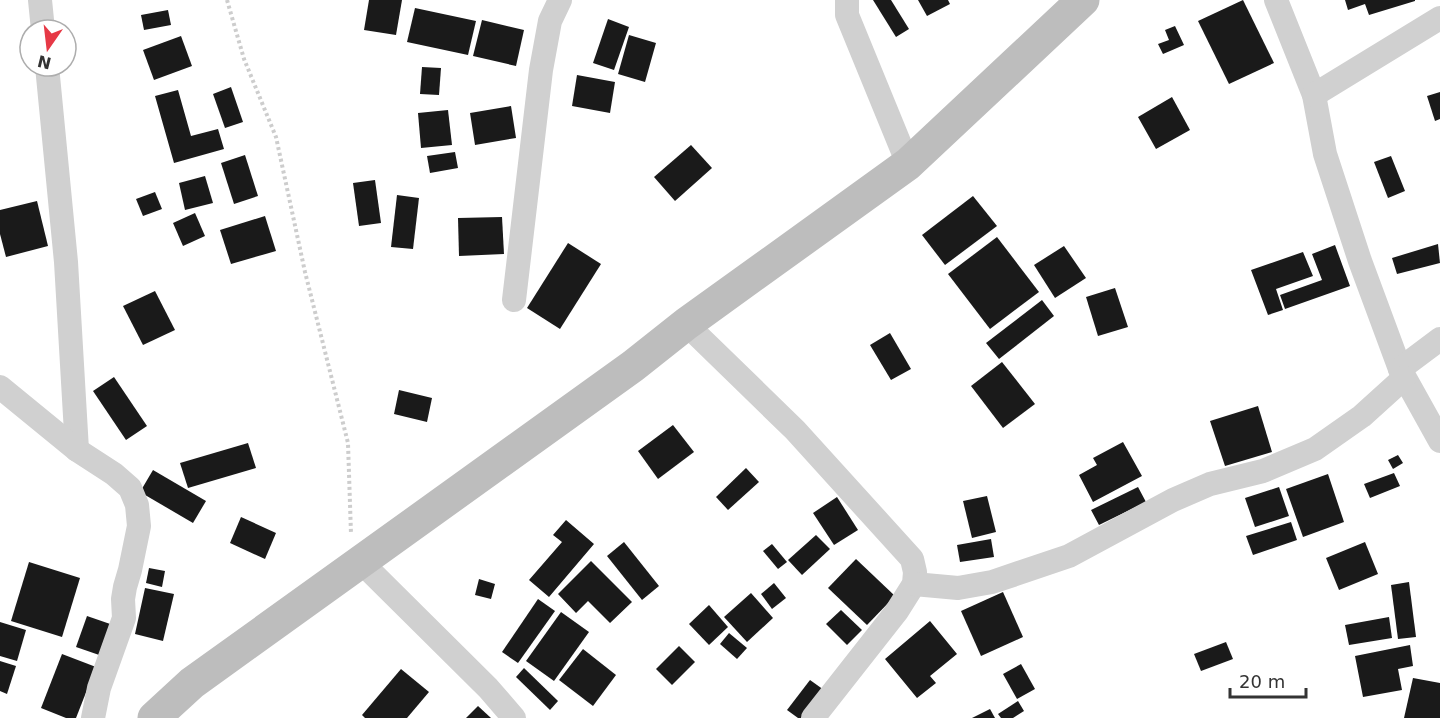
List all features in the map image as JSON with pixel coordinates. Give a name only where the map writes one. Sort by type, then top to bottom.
[{"type":"main road","points":[[154,718],[192,683],[633,366],[686,324],[908,164],[1083,0]]},
{"type":"street","points":[[40,0],[42,18]]},
{"type":"street","points":[[514,300],[541,70],[550,21],[560,0]]},
{"type":"street","points":[[847,0],[847,15],[908,164]]},
{"type":"street","points":[[1276,0],[1314,95],[1325,154],[1360,261],[1402,374],[1440,441]]},
{"type":"street","points":[[1314,95],[1440,18]]},
{"type":"street","points":[[48,78],[66,262],[77,450]]},
{"type":"street","points":[[686,324],[795,430],[912,559],[915,572],[914,584],[877,638],[813,718]]},
{"type":"street","points":[[914,584],[958,588],[992,582],[1070,556],[1173,500],[1210,484],[1263,471],[1315,449],[1362,416],[1440,339]]},
{"type":"street","points":[[0,387],[77,450],[114,474],[130,488],[137,505],[139,526],[124,587],[124,618],[99,688],[93,718]]},
{"type":"street","points":[[357,565],[488,688],[514,718]]},
{"type":"path","points":[[227,0],[244,59],[276,137],[305,272],[348,443],[357,565]]},
{"type":"building","points":[[369,0],[402,0],[396,35],[364,30]]},
{"type":"building","points":[[873,0],[891,0],[909,29],[896,37]]},
{"type":"building","points":[[918,0],[948,0],[950,4],[927,16]]},
{"type":"building","points":[[1243,0],[1274,63],[1229,84],[1198,21]]},
{"type":"building","points":[[1345,0],[1415,1],[1369,15],[1365,4],[1348,10]]},
{"type":"building","points":[[415,8],[476,21],[468,55],[407,42]]},
{"type":"building","points":[[168,10],[171,25],[144,30],[141,15]]},
{"type":"building","points":[[608,19],[629,27],[614,70],[593,63]]},
{"type":"building","points":[[482,20],[524,30],[516,66],[473,56]]},
{"type":"building","points":[[1175,26],[1184,45],[1163,54],[1158,44],[1169,40],[1165,30]]},
{"type":"building","points":[[629,35],[656,43],[645,82],[618,74]]},
{"type":"building","points":[[181,36],[192,66],[154,80],[143,50]]},
{"type":"building","points":[[422,67],[441,68],[439,95],[420,94]]},
{"type":"building","points":[[577,75],[615,82],[610,113],[572,106]]},
{"type":"building","points":[[231,87],[243,122],[225,128],[213,94]]},
{"type":"building","points":[[178,90],[191,136],[218,129],[224,149],[174,163],[155,96]]},
{"type":"building","points":[[1440,92],[1440,119],[1435,121],[1427,96]]},
{"type":"building","points":[[1172,97],[1190,130],[1156,149],[1138,117]]},
{"type":"building","points":[[511,106],[516,138],[475,145],[470,113]]},
{"type":"building","points":[[448,110],[452,145],[421,148],[418,113]]},
{"type":"building","points":[[691,145],[712,168],[675,201],[654,177]]},
{"type":"building","points":[[455,152],[458,168],[430,173],[427,156]]},
{"type":"building","points":[[245,155],[258,196],[234,204],[221,163]]},
{"type":"building","points":[[1391,156],[1405,191],[1388,198],[1374,162]]},
{"type":"building","points":[[205,176],[213,203],[185,210],[179,183]]},
{"type":"building","points":[[375,180],[381,223],[359,226],[353,183]]},
{"type":"building","points":[[155,192],[162,209],[143,216],[136,199]]},
{"type":"building","points":[[397,195],[419,198],[413,249],[391,247]]},
{"type":"building","points":[[973,196],[997,226],[945,265],[922,235]]},
{"type":"building","points":[[37,201],[48,246],[6,257],[0,234],[0,210]]},
{"type":"building","points":[[195,213],[205,236],[183,246],[173,223]]},
{"type":"building","points":[[265,216],[276,251],[231,264],[220,230]]},
{"type":"building","points":[[502,217],[504,254],[459,256],[458,218]]},
{"type":"building","points":[[997,237],[1039,292],[990,329],[948,274]]},
{"type":"building","points":[[568,243],[601,264],[560,329],[527,308]]},
{"type":"building","points":[[1438,244],[1440,263],[1397,274],[1392,258]]},
{"type":"building","points":[[1335,245],[1350,286],[1285,309],[1280,295],[1322,280],[1312,254]]},
{"type":"building","points":[[1064,246],[1086,278],[1055,298],[1034,265]]},
{"type":"building","points":[[1303,252],[1313,276],[1276,289],[1283,310],[1268,315],[1251,270]]},
{"type":"building","points":[[1115,288],[1128,327],[1098,336],[1086,297]]},
{"type":"building","points":[[155,291],[175,330],[143,345],[123,306]]},
{"type":"building","points":[[1042,300],[1054,316],[999,359],[986,343]]},
{"type":"building","points":[[890,333],[911,369],[891,380],[870,345]]},
{"type":"building","points":[[1002,362],[1035,404],[1003,428],[971,386]]},
{"type":"building","points":[[114,377],[147,426],[126,440],[93,391]]},
{"type":"building","points":[[399,390],[432,398],[427,422],[394,414]]},
{"type":"building","points":[[1258,406],[1272,452],[1225,466],[1210,421]]},
{"type":"building","points":[[673,425],[694,452],[658,479],[638,451]]},
{"type":"building","points":[[1123,442],[1142,476],[1093,502],[1079,475],[1097,465],[1093,458]]},
{"type":"building","points":[[248,443],[256,468],[188,488],[180,463]]},
{"type":"building","points":[[1398,455],[1403,463],[1393,469],[1388,460]]},
{"type":"building","points":[[746,468],[759,482],[728,510],[716,497]]},
{"type":"building","points":[[153,470],[206,501],[193,523],[140,492]]},
{"type":"building","points":[[1394,473],[1400,486],[1370,498],[1364,484]]},
{"type":"building","points":[[1328,474],[1344,522],[1303,537],[1286,489]]},
{"type":"building","points":[[1138,487],[1146,502],[1099,525],[1091,510]]},
{"type":"building","points":[[1279,487],[1289,516],[1255,527],[1245,498]]},
{"type":"building","points":[[987,496],[996,532],[972,538],[963,501]]},
{"type":"building","points":[[837,497],[858,530],[834,545],[813,513]]},
{"type":"building","points":[[241,517],[276,533],[265,559],[230,543]]},
{"type":"building","points":[[566,520],[594,544],[549,597],[529,580],[562,542],[553,535]]},
{"type":"building","points":[[1291,522],[1297,540],[1253,555],[1246,536]]},
{"type":"building","points":[[816,535],[830,549],[802,575],[788,560]]},
{"type":"building","points":[[991,539],[994,557],[960,562],[957,545]]},
{"type":"building","points":[[624,542],[659,586],[642,600],[607,556]]},
{"type":"building","points":[[1365,542],[1378,574],[1339,590],[1326,558]]},
{"type":"building","points":[[772,544],[787,562],[778,569],[763,551]]},
{"type":"building","points":[[856,559],[895,596],[867,625],[828,588]]},
{"type":"building","points":[[591,561],[632,602],[610,623],[588,601],[576,613],[558,594]]},
{"type":"building","points":[[29,562],[80,578],[62,637],[11,621]]},
{"type":"building","points":[[149,568],[165,571],[162,587],[146,583]]},
{"type":"building","points":[[479,579],[495,584],[491,599],[475,595]]},
{"type":"building","points":[[1409,582],[1416,637],[1398,639],[1391,585]]},
{"type":"building","points":[[774,583],[786,598],[772,609],[761,594]]},
{"type":"building","points":[[145,588],[174,594],[163,641],[135,634]]},
{"type":"building","points":[[1003,592],[1023,637],[981,656],[961,611]]},
{"type":"building","points":[[751,593],[773,618],[747,642],[724,617]]},
{"type":"building","points":[[538,599],[555,611],[518,663],[502,652]]},
{"type":"building","points":[[709,605],[728,627],[709,645],[689,624]]},
{"type":"building","points":[[841,610],[862,630],[847,645],[826,624]]},
{"type":"building","points":[[561,612],[589,632],[554,681],[526,661]]},
{"type":"building","points":[[87,616],[116,626],[105,657],[76,647]]},
{"type":"building","points":[[1389,617],[1392,638],[1349,645],[1345,625]]},
{"type":"building","points":[[930,621],[957,654],[930,676],[936,683],[917,698],[885,659]]},
{"type":"building","points":[[0,622],[26,630],[17,661],[0,656]]},
{"type":"building","points":[[729,633],[747,648],[737,659],[720,644]]},
{"type":"building","points":[[1226,642],[1233,659],[1201,671],[1194,654]]},
{"type":"building","points":[[1410,645],[1413,666],[1398,669],[1402,690],[1363,697],[1355,656]]},
{"type":"building","points":[[679,646],[695,662],[672,685],[656,669]]},
{"type":"building","points":[[583,649],[616,675],[593,706],[559,680]]},
{"type":"building","points":[[62,654],[96,667],[76,718],[66,718],[41,708]]},
{"type":"building","points":[[0,661],[16,666],[7,694],[0,691]]},
{"type":"building","points":[[1021,664],[1035,689],[1017,699],[1003,674]]},
{"type":"building","points":[[524,668],[558,701],[550,710],[516,677]]},
{"type":"building","points":[[401,669],[429,692],[407,718],[365,718],[362,715]]},
{"type":"building","points":[[1413,678],[1440,683],[1440,718],[1404,718]]},
{"type":"building","points":[[810,680],[824,690],[802,718],[798,718],[787,710]]},
{"type":"building","points":[[1018,701],[1024,711],[1013,718],[1001,718],[998,714]]},
{"type":"building","points":[[478,706],[491,718],[466,718]]},
{"type":"building","points":[[990,709],[995,718],[972,718]]}]
